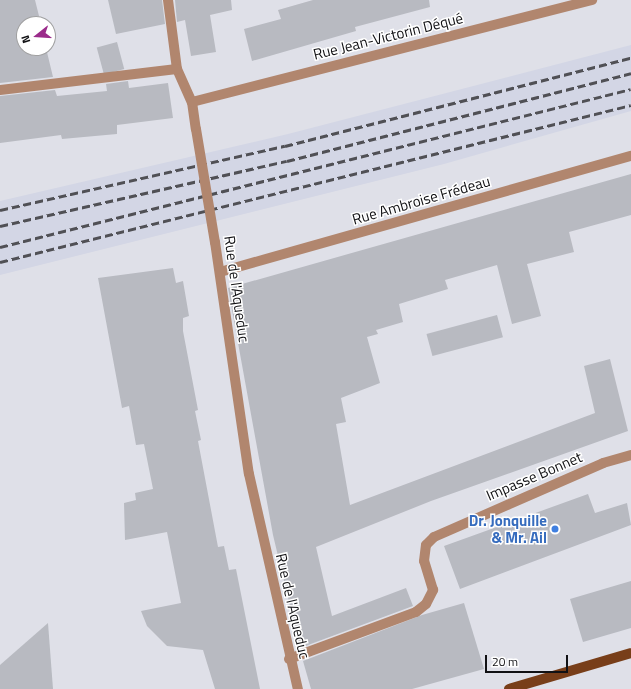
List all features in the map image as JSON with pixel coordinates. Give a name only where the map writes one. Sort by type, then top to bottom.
[{"type":"main road","points":[[509,689],[631,653]]},
{"type":"street","name":"Rue de l'Aqueduc","points":[[168,0],[177,69],[192,102],[220,272],[249,474],[289,660],[298,689]]},
{"type":"street","name":"Rue Jean-Victorin Déqué","points":[[192,102],[592,0]]},
{"type":"street","points":[[0,90],[177,69]]},
{"type":"street","name":"Rue Ambroise Frédeau","points":[[220,272],[631,156]]},
{"type":"street","name":"Impasse Bonnet","points":[[289,660],[416,612],[426,604],[433,590],[424,556],[426,545],[434,537],[603,463],[631,455]]},
{"type":"shaded area","points":[[631,45],[631,111],[444,164],[0,275],[0,201],[288,134]]},
{"type":"building","points":[[0,0],[35,0],[39,16],[16,16],[16,56],[48,56],[53,77],[0,83]]},
{"type":"building","points":[[108,0],[162,0],[165,24],[116,34]]},
{"type":"building","points":[[175,0],[231,0],[232,10],[210,15],[216,52],[191,56],[185,20],[177,22]]},
{"type":"building","points":[[313,0],[429,0],[430,7],[355,27],[356,31],[252,61],[244,29],[281,19],[278,10]]},
{"type":"building","points":[[117,42],[124,69],[104,74],[97,47]]},
{"type":"building","points":[[128,81],[129,88],[168,83],[173,118],[117,125],[117,134],[62,139],[61,135],[0,143],[0,96],[55,90],[57,96],[107,91],[106,84]]},
{"type":"building","points":[[631,174],[631,215],[569,232],[574,252],[527,264],[541,316],[512,324],[497,265],[445,280],[448,289],[399,304],[403,322],[376,330],[378,334],[367,337],[380,383],[341,398],[346,422],[336,424],[350,505],[595,413],[584,366],[610,359],[628,431],[431,501],[316,547],[332,616],[406,588],[413,606],[300,648],[273,535],[228,288]]},
{"type":"building","points":[[173,268],[176,283],[183,281],[189,316],[183,318],[183,331],[198,410],[195,411],[201,440],[198,441],[218,547],[224,546],[229,570],[236,569],[260,689],[215,689],[203,650],[167,646],[147,626],[141,611],[181,603],[167,532],[125,540],[124,503],[136,500],[135,493],[153,489],[144,444],[136,445],[129,406],[122,408],[98,278]]},
{"type":"building","points":[[497,315],[503,337],[432,356],[426,334]]},
{"type":"building","points":[[588,494],[595,513],[627,503],[631,525],[460,589],[444,546]]},
{"type":"building","points":[[631,581],[631,628],[583,642],[570,599]]},
{"type":"building","points":[[464,603],[484,669],[412,689],[311,689],[303,661],[422,615]]},
{"type":"building","points":[[48,623],[53,689],[0,689],[0,665]]},
{"type":"railway","points":[[0,210],[285,146],[631,58]]},
{"type":"railway","points":[[0,226],[287,161],[631,73]]},
{"type":"railway","points":[[0,247],[631,89]]},
{"type":"railway","points":[[0,262],[631,105]]},
{"type":"place","name":"Dr. Jonquille & Mr. Ail","points":[[555,529]]}]
